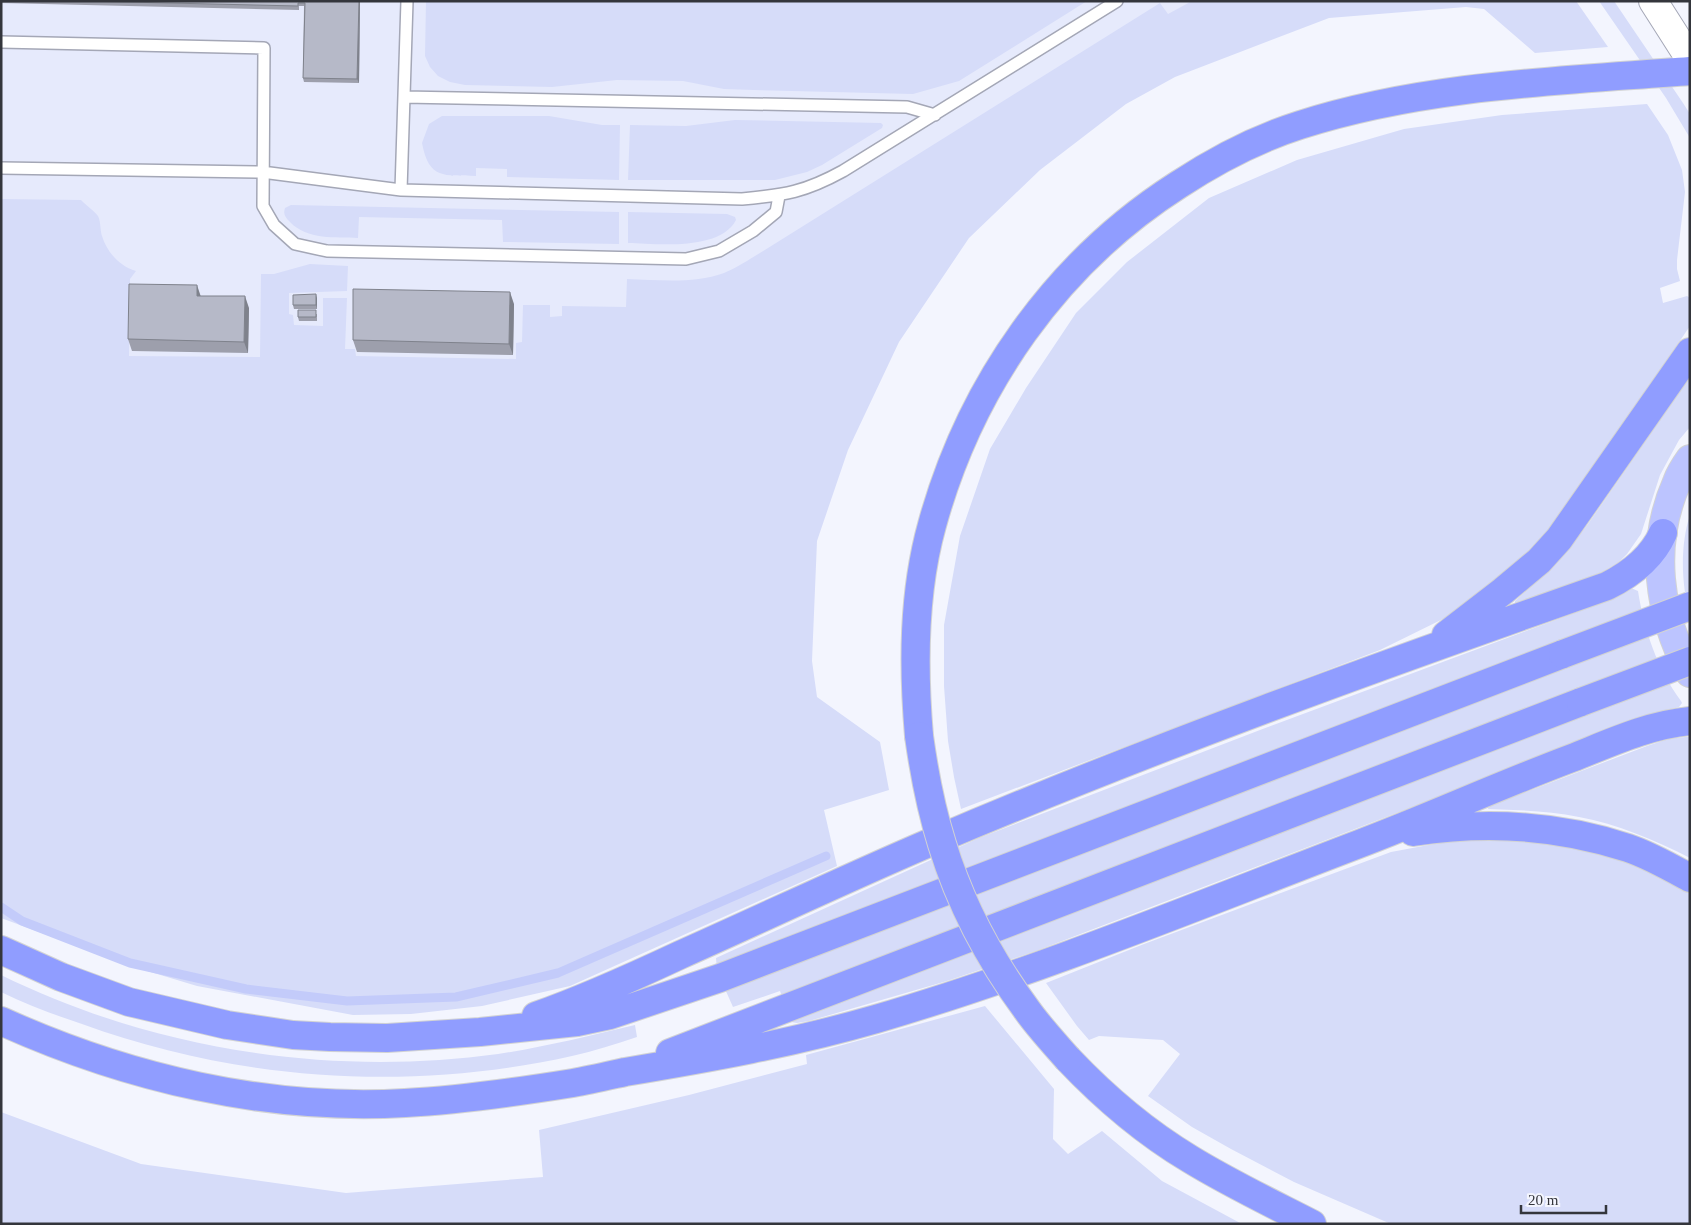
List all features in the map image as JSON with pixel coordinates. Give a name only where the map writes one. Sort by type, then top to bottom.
[{"type":"highway","points":[[1312,1224],[1219,1176],[1189,1158],[1140,1125],[1086,1078],[1068,1060],[1027,1010],[976,928],[942,844],[926,783],[918,736],[915,697],[915,645],[921,581],[931,527],[948,475],[968,426],[1000,366],[1044,303],[1076,267],[1141,210],[1202,169],[1247,145],[1296,126],[1350,110],[1415,97],[1557,81],[1690,71]]},
{"type":"highway","points":[[1419,652],[1451,632],[1503,591],[1538,561],[1559,539],[1690,352]]},
{"type":"highway","points":[[480,1032],[537,1016],[570,1004],[928,843],[1144,756],[1419,652],[1607,586],[1622,579],[1640,564],[1655,549],[1662,533]]},
{"type":"highway","points":[[1,950],[61,977],[129,1002],[227,1025],[294,1035],[387,1038],[543,1026],[610,1015],[675,994],[1690,606]]},
{"type":"highway","points":[[618,1074],[1690,661]]},
{"type":"highway","points":[[1,1021],[44,1041],[141,1073],[195,1086],[244,1094],[317,1102],[405,1103],[492,1095],[575,1083],[734,1054],[805,1038],[937,1000],[1090,947],[1377,838],[1510,782],[1636,733],[1659,725],[1690,721]]},
{"type":"highway","points":[[1377,838],[1426,830],[1469,826],[1543,829],[1577,833],[1629,848],[1663,863],[1690,878]]},
{"type":"main road","points":[[1653,1],[1690,59]]},
{"type":"main road","points":[[1690,459],[1676,482],[1666,516],[1662,533],[1660,563],[1663,602],[1667,620],[1678,651],[1690,673]]},
{"type":"lane","points":[[401,190],[407,1]]},
{"type":"lane","points":[[1,168],[262,172],[401,190],[742,198],[779,196],[820,184],[935,115],[1117,1]]},
{"type":"lane","points":[[1,42],[264,48],[263,206],[274,225],[295,244],[327,251],[686,259],[719,251],[753,231],[776,212],[779,196]]},
{"type":"lane","points":[[404,97],[907,108],[935,115]]},
{"type":"shaded area","points":[[1,1],[1201,1],[898,219],[1,604]]},
{"type":"shaded area","points":[[426,1],[1087,1],[959,81],[913,94],[724,89],[683,81],[617,80],[552,87],[465,85],[450,82],[438,76],[430,67],[425,56]]},
{"type":"shaded area","points":[[1192,1],[1576,1],[1608,47],[1535,53],[1484,9],[1466,7],[1329,18],[1175,77],[1126,104],[1040,170],[969,238],[899,342],[848,450],[817,541],[812,661],[817,697],[880,742],[889,790],[824,810],[837,866],[570,986],[482,1006],[411,1014],[353,1015],[197,986],[134,967],[1,918],[1,199],[81,200],[98,216],[102,236],[110,253],[124,266],[136,271],[130,279],[129,356],[260,357],[261,274],[274,274],[310,264],[348,266],[347,291],[289,293],[289,314],[293,315],[294,325],[323,326],[323,298],[347,298],[345,349],[355,349],[356,356],[516,359],[516,343],[522,342],[523,305],[550,305],[550,317],[562,316],[562,306],[626,307],[627,279],[689,280],[701,279],[728,271],[1160,3],[1168,14]]},
{"type":"shaded area","points":[[1599,1],[1614,1],[1683,103],[1690,114],[1690,138],[1666,98]]},
{"type":"shaded area","points":[[1647,104],[1668,135],[1682,170],[1685,192],[1677,260],[1680,281],[1660,288],[1663,303],[1687,296],[1690,298],[1690,326],[1558,519],[1527,553],[1493,585],[1447,617],[1380,650],[961,809],[948,741],[944,686],[944,625],[960,536],[990,449],[1026,388],[1076,313],[1127,262],[1209,198],[1297,160],[1404,129],[1502,115]]},
{"type":"shaded area","points":[[442,116],[549,116],[602,125],[620,125],[619,180],[507,177],[507,169],[476,168],[476,176],[455,176],[440,173],[429,164],[422,143],[429,124]]},
{"type":"shaded area","points":[[735,120],[881,123],[883,125],[882,128],[822,165],[807,172],[775,180],[628,180],[630,125],[686,126]]},
{"type":"shaded area","points":[[291,205],[619,212],[619,244],[503,242],[502,220],[359,217],[358,238],[313,235],[297,228],[286,217],[285,208]]},
{"type":"shaded area","points":[[628,212],[727,214],[735,217],[736,220],[728,230],[716,237],[702,241],[687,244],[628,243]]},
{"type":"shaded area","points":[[1690,377],[1690,427],[1679,440],[1660,475],[1641,534],[1627,554],[1618,563],[1602,572],[1516,605],[1515,601],[1563,556],[1588,524]]},
{"type":"shaded area","points":[[1690,515],[1690,615],[1683,578],[1683,552]]},
{"type":"shaded area","points":[[1631,588],[1638,591],[1648,634],[1658,662],[1682,703],[1679,707],[1643,716],[1637,721],[1036,951],[947,981],[809,1021],[791,1022],[780,991],[733,1007],[717,971],[716,958],[979,838],[1260,730],[1615,598]]},
{"type":"shaded area","points":[[1690,737],[1690,858],[1636,833],[1593,820],[1545,812],[1488,809],[1489,806],[1647,746],[1668,739]]},
{"type":"shaded area","points":[[1517,838],[1567,845],[1605,853],[1635,864],[1690,891],[1690,1224],[1391,1224],[1294,1182],[1192,1127],[1148,1096],[1180,1054],[1163,1040],[1099,1036],[1089,1040],[1046,983],[1144,944],[1391,852],[1450,841]]},
{"type":"shaded area","points":[[1,975],[59,1001],[120,1022],[181,1039],[244,1051],[307,1059],[371,1062],[435,1060],[498,1054],[549,1045],[635,1025],[637,1037],[572,1056],[511,1067],[449,1074],[387,1077],[325,1075],[263,1069],[202,1058],[141,1043],[51,1013],[1,992]]},
{"type":"shaded area","points":[[985,1006],[1054,1089],[1053,1139],[1068,1154],[1102,1131],[1162,1181],[1242,1224],[1,1224],[1,1112],[141,1164],[346,1193],[543,1177],[539,1130],[689,1095],[807,1064],[806,1055]]},
{"type":"building","points":[[82,1],[359,1],[357,79],[303,78],[305,3],[298,3],[298,6]]},
{"type":"building","points":[[129,284],[197,285],[197,296],[245,296],[244,342],[128,339]]},
{"type":"building","points":[[353,289],[510,292],[509,344],[353,340]]},
{"type":"building","points":[[316,294],[316,305],[293,305],[293,295]]},
{"type":"building","points":[[298,310],[316,310],[316,317],[298,317]]},
{"type":"waterway","points":[[1,907],[22,921],[130,963],[246,989],[347,1001],[456,997],[558,973],[826,856]]}]
